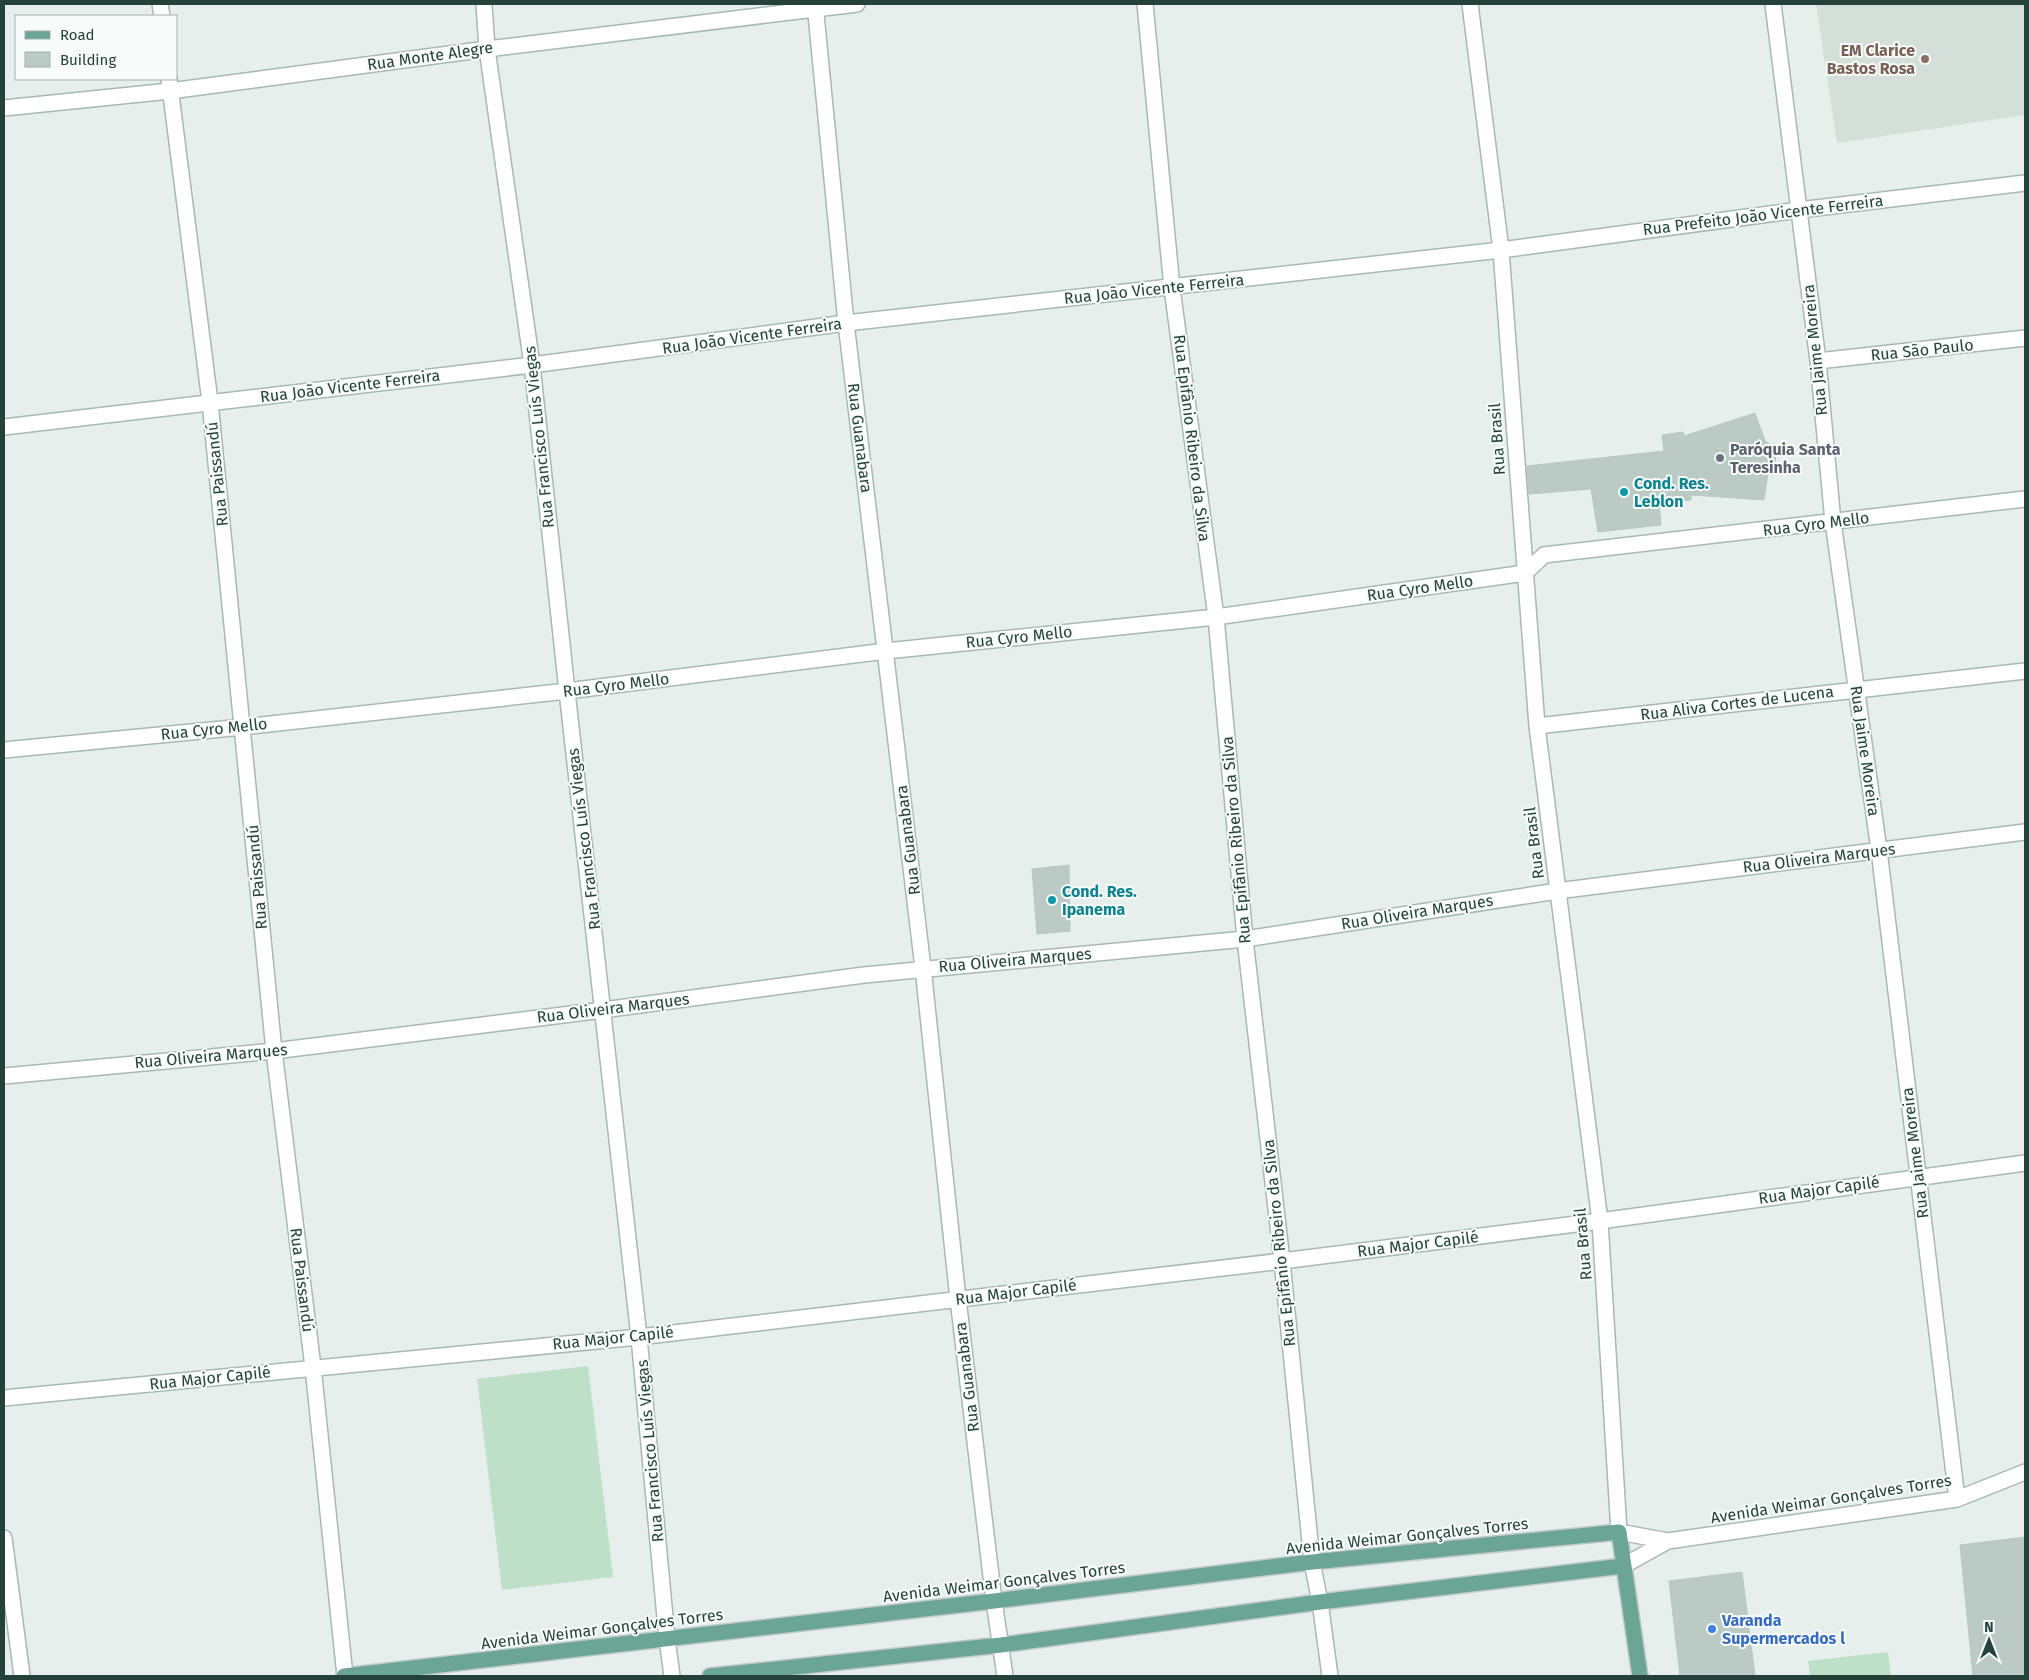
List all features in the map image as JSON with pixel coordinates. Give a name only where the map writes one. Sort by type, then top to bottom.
[{"type":"main road","name":"Avenida Weimar Gonçalves Torres","points":[[345,1676],[994,1601],[1312,1562],[1619,1532]]},
{"type":"main road","name":"Rua Brasil","points":[[1619,1532],[1640,1676]]},
{"type":"main road","name":"Avenida Weimar Gonçalves Torres","points":[[710,1676],[1001,1645],[1320,1602],[1623,1566]]},
{"type":"street","name":"Rua Francisco Luís Viegas","points":[[484,4],[487,49],[532,365],[639,1336],[672,1676]]},
{"type":"street","name":"Rua Monte Alegre","points":[[4,108],[170,85],[487,49],[815,6],[857,4]]},
{"type":"street","name":"Rua Epifânio Ribeiro da Silva","points":[[1145,4],[1172,288],[1216,617],[1245,939],[1282,1261],[1312,1562],[1320,1602],[1330,1676]]},
{"type":"street","name":"Rua Brasil","points":[[1470,4],[1500,250],[1537,726],[1600,1221],[1619,1532]]},
{"type":"street","name":"Rua Jaime Moreira","points":[[1773,4],[1818,361],[1833,522],[1879,850],[1957,1499]]},
{"type":"street","name":"Rua Guanabara","points":[[815,6],[846,323],[923,968],[958,1299],[994,1601],[1005,1676]]},
{"type":"street","name":"Rua Paissandú","points":[[170,85],[210,402],[274,1051],[313,1368],[345,1676]]},
{"type":"street","name":"Rua Prefeito João Vicente Ferreira","points":[[1500,250],[1799,210],[2025,183]]},
{"type":"street","name":"Rua João Vicente Ferreira","points":[[4,426],[532,365],[846,323],[1500,250]]},
{"type":"street","name":"Rua São Paulo","points":[[1818,361],[2025,338]]},
{"type":"street","name":"Rua Cyro Mello","points":[[4,750],[243,727],[567,691],[886,651],[1216,617],[1525,573],[1544,555],[2025,499]]},
{"type":"street","name":"Rua Aliva Cortes de Lucena","points":[[1537,726],[2025,670]]},
{"type":"street","name":"Rua Oliveira Marques","points":[[4,1076],[274,1051],[923,968],[1245,939],[1557,891],[2025,832]]},
{"type":"street","name":"Rua Major Capilé","points":[[4,1398],[639,1336],[958,1299],[1600,1221],[1918,1176],[2025,1163]]},
{"type":"street","name":"Avenida Weimar Gonçalves Torres","points":[[1619,1532],[1668,1541],[1957,1499],[2025,1472]]},
{"type":"street","points":[[4,1538],[22,1676]]},
{"type":"street","name":"Avenida Weimar Gonçalves Torres","points":[[1623,1566],[1668,1541]]},
{"type":"shaded area","name":"EM Clarice Bastos Rosa","points":[[1816,4],[2025,4],[2025,115],[1837,143]]},
{"type":"green space","points":[[588,1366],[613,1577],[502,1590],[477,1379]]},
{"type":"green space","points":[[1888,1652],[1891,1676],[1810,1676],[1808,1661]]},
{"type":"building","points":[[1755,413],[1765,441],[1774,447],[1776,453],[1775,462],[1769,467],[1764,500],[1691,495],[1691,500],[1659,503],[1661,525],[1598,532],[1591,489],[1529,494],[1527,466],[1664,451],[1662,435],[1683,432],[1684,436]]},
{"type":"building","name":"Cond. Res. Ipanema","points":[[1069,865],[1070,931],[1037,934],[1032,869]]},
{"type":"building","points":[[2025,1537],[2025,1676],[1973,1676],[1960,1545]]},
{"type":"building","name":"Varanda Supermercados l","points":[[1742,1572],[1755,1676],[1680,1676],[1669,1581]]},
{"type":"place","name":"EM Clarice Bastos Rosa","points":[[1925,59]]},
{"type":"place","name":"Paróquia Santa Teresinha","points":[[1720,458]]},
{"type":"place","name":"Cond. Res. Leblon","points":[[1624,492]]},
{"type":"place","name":"Cond. Res. Ipanema","points":[[1052,900]]},
{"type":"place","name":"Varanda Supermercados l","points":[[1712,1629]]}]
